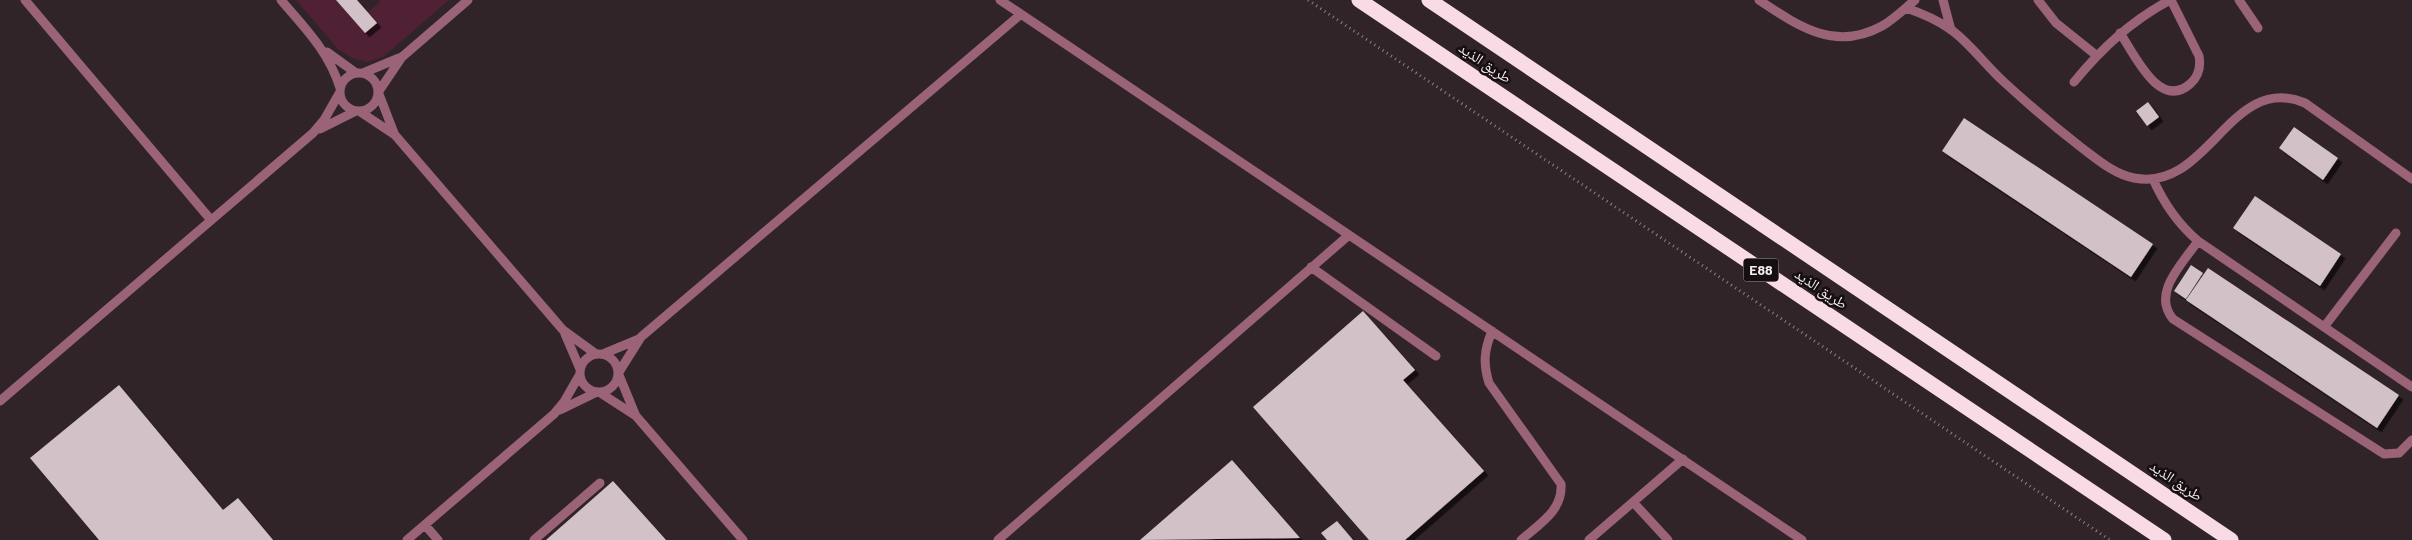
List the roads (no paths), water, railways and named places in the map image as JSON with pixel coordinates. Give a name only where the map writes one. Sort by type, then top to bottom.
[{"type":"highway","name":"طريق الذيد","points":[[1359,0],[2164,540]]},
{"type":"highway","name":"طريق الذيد","points":[[1429,0],[2231,540]]},
{"type":"lane","points":[[25,0],[211,220]]},
{"type":"lane","points":[[281,0],[323,49],[333,68],[345,105],[396,135],[563,330],[600,354],[614,360],[636,416]]},
{"type":"lane","points":[[313,133],[358,111],[370,108],[402,57],[468,0]]},
{"type":"lane","points":[[1000,0],[1802,540]]},
{"type":"lane","points":[[1759,0],[1798,26],[1821,35],[1833,36],[1869,32],[1891,20],[1915,0]]},
{"type":"lane","points":[[1943,0],[1951,30]]},
{"type":"lane","points":[[2038,0],[2056,23],[2084,43],[2096,55]]},
{"type":"lane","points":[[2074,82],[2096,55],[2120,33],[2170,0],[2196,48],[2200,63],[2197,77],[2187,87],[2173,91],[2166,90],[2154,82],[2120,33]]},
{"type":"lane","points":[[2239,0],[2258,28]]},
{"type":"lane","points":[[1906,8],[1951,30],[2032,108],[2107,166],[2124,176],[2154,179],[2170,175],[2185,167],[2250,106],[2267,98],[2287,97],[2305,103],[2412,179]]},
{"type":"lane","points":[[408,540],[554,414],[564,402],[586,359],[641,337],[1021,14]]},
{"type":"lane","points":[[323,49],[360,73],[374,79],[396,135]]},
{"type":"lane","points":[[0,401],[313,133],[324,120],[346,78],[402,57]]},
{"type":"lane","points":[[2154,179],[2166,207],[2186,231],[2198,241],[2412,387]]},
{"type":"lane","points":[[2324,327],[2396,233]]},
{"type":"lane","points":[[998,540],[1349,235]]},
{"type":"lane","points":[[2198,241],[2166,292],[2166,309],[2173,320],[2384,454],[2399,454],[2412,440]]},
{"type":"lane","points":[[1311,267],[1436,356]]},
{"type":"lane","points":[[563,330],[585,386],[636,416],[743,540]]},
{"type":"lane","points":[[1492,331],[1484,357],[1489,383],[1560,484],[1562,494],[1559,504],[1521,540]]},
{"type":"lane","points":[[554,414],[598,392],[605,392],[615,385],[619,373],[641,337]]},
{"type":"lane","points":[[1588,540],[1683,459]]},
{"type":"lane","points":[[534,540],[600,483]]},
{"type":"lane","points":[[1633,502],[1668,540]]},
{"type":"lane","points":[[425,525],[438,540]]}]
